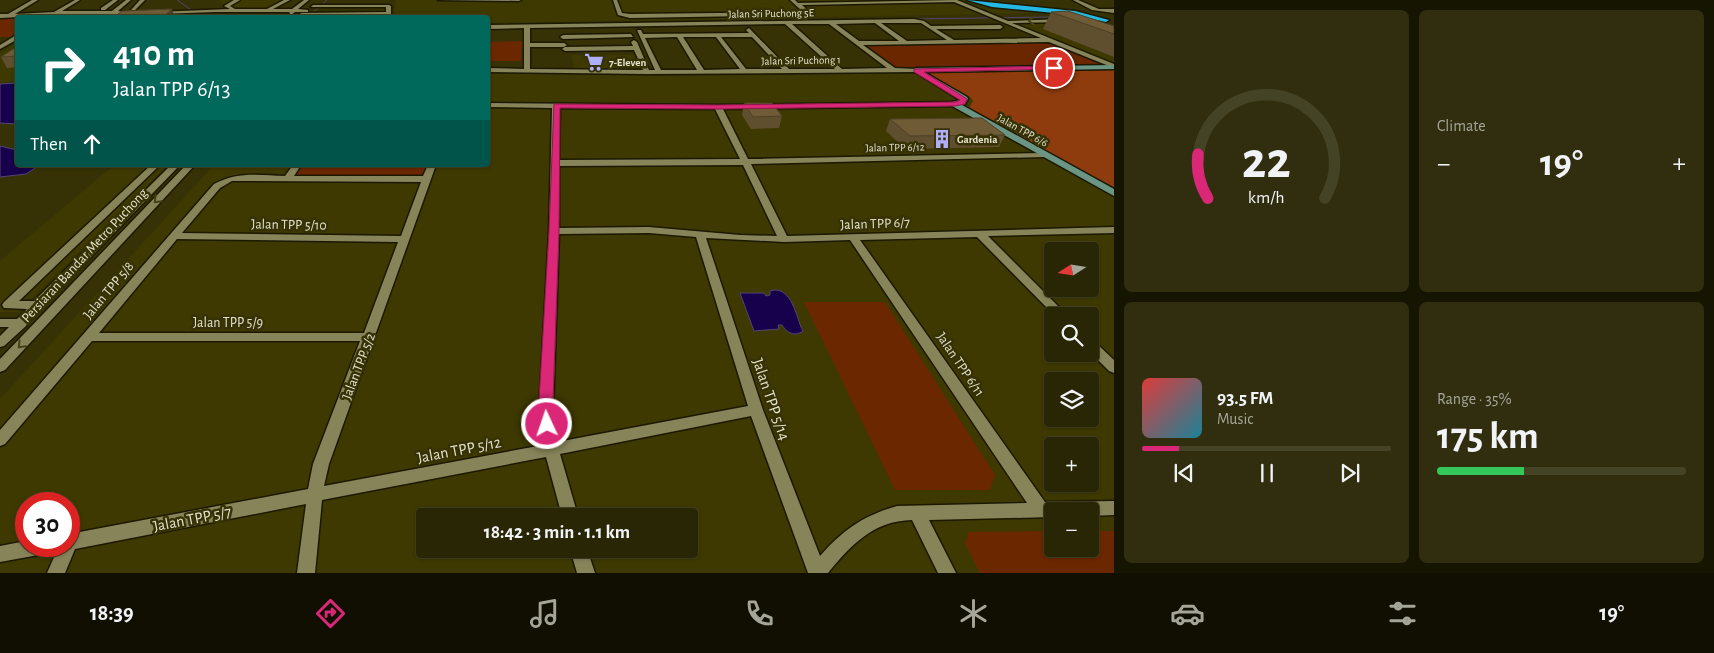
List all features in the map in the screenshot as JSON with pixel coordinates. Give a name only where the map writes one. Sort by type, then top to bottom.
[{"type":"highway","points":[[970,0],[992,5],[1033,5]]},
{"type":"highway","points":[[979,0],[1033,5],[1109,20]]},
{"type":"highway","points":[[1071,2],[1078,8],[1109,20]]},
{"type":"highway","points":[[1055,3],[1109,20]]},
{"type":"highway","points":[[1109,20],[1114,16]]},
{"type":"street","points":[[7,16],[36,0]]},
{"type":"street","points":[[55,14],[78,0]]},
{"type":"street","points":[[103,8],[116,0]]},
{"type":"street","points":[[115,11],[130,0]]},
{"type":"street","points":[[133,9],[143,0]]},
{"type":"street","points":[[238,0],[226,6],[272,8],[288,0]]},
{"type":"street","points":[[288,15],[307,0]]},
{"type":"street","points":[[302,14],[320,0]]},
{"type":"street","points":[[325,6],[332,0]]},
{"type":"street","points":[[440,0],[519,0]]},
{"type":"street","points":[[615,0],[620,14],[630,16],[808,13],[792,0]]},
{"type":"street","points":[[799,4],[953,0],[1041,33],[1112,65]]},
{"type":"street","points":[[1071,2],[1082,5],[1109,20]]},
{"type":"street","points":[[313,6],[389,6],[388,15]]},
{"type":"street","points":[[148,12],[209,10],[293,11],[302,14],[345,15]]},
{"type":"street","points":[[31,15],[115,11],[139,12]]},
{"type":"street","points":[[1109,20],[1114,11]]},
{"type":"street","points":[[0,16],[15,16]]},
{"type":"street","points":[[1005,21],[1091,22],[1109,20]]},
{"type":"street","points":[[875,21],[905,42]]},
{"type":"street","name":"Jalan Sri Puchong 5E","points":[[490,27],[917,21],[931,28]]},
{"type":"street","points":[[830,22],[893,70]]},
{"type":"street","points":[[787,23],[841,71]]},
{"type":"street","points":[[743,24],[787,72]]},
{"type":"street","points":[[626,25],[647,72]]},
{"type":"street","points":[[636,25],[659,72]]},
{"type":"street","points":[[527,26],[527,70]]},
{"type":"street","points":[[561,26],[567,57]]},
{"type":"street","points":[[931,28],[1000,27]]},
{"type":"street","points":[[931,28],[954,42]]},
{"type":"street","points":[[717,35],[745,72]]},
{"type":"street","points":[[642,36],[753,35]]},
{"type":"street","points":[[563,37],[630,36]]},
{"type":"street","points":[[679,36],[702,72]]},
{"type":"street","points":[[0,47],[15,38]]},
{"type":"street","points":[[857,43],[1052,38],[1114,59]]},
{"type":"street","points":[[527,45],[636,48]]},
{"type":"street","points":[[1085,54],[1099,54]]},
{"type":"street","name":"Jalan Sri Puchong 1","points":[[490,70],[569,68],[647,72],[787,72],[1112,65]]},
{"type":"street","points":[[490,104],[718,107],[955,104],[962,102],[964,99],[916,70]]},
{"type":"street","name":"Jalan TPP 6/6","points":[[955,104],[1114,193]]},
{"type":"street","points":[[556,105],[554,231],[546,400],[551,449],[568,508]]},
{"type":"street","points":[[718,107],[784,239]]},
{"type":"street","name":"Jalan TPP 6/12","points":[[556,163],[746,162],[1044,154]]},
{"type":"street","points":[[38,305],[8,305],[154,167]]},
{"type":"street","name":"Persiaran Bandar Metro Puchong","points":[[0,344],[174,167]]},
{"type":"street","name":"Persiaran Bandar Metro Puchong","points":[[0,367],[189,167]]},
{"type":"street","points":[[288,178],[296,167]]},
{"type":"street","name":"Jalan TPP 5/2","points":[[306,573],[315,494],[326,450],[431,167]]},
{"type":"street","name":"Jalan TPP 5/8","points":[[0,440],[216,186],[230,179],[249,178],[427,179]]},
{"type":"street","name":"Jalan TPP 6/7","points":[[554,231],[625,229],[784,239],[1114,230]]},
{"type":"street","name":"Jalan TPP 5/14","points":[[700,234],[756,410],[817,573]]},
{"type":"street","points":[[980,234],[1053,307]]},
{"type":"street","name":"Jalan TPP 5/10","points":[[174,236],[405,239]]},
{"type":"street","name":"Jalan TPP 6/11","points":[[853,237],[1041,510]]},
{"type":"street","points":[[0,323],[41,322]]},
{"type":"street","name":"Jalan TPP 5/9","points":[[88,337],[369,337]]},
{"type":"street","points":[[1099,353],[1114,368]]},
{"type":"street","name":"Jalan TPP 5/12","points":[[315,494],[756,410]]},
{"type":"street","name":"Jalan TPP 5/7","points":[[80,541],[315,494]]},
{"type":"street","points":[[817,573],[841,545],[867,523],[897,513],[1114,508]]},
{"type":"street","points":[[917,513],[947,573]]},
{"type":"street","points":[[0,554],[15,551]]},
{"type":"street","points":[[56,573],[63,557]]},
{"type":"street","points":[[582,558],[586,573]]},
{"type":"shaded area","points":[[219,0],[292,0],[275,9],[228,9],[232,3],[222,3]]},
{"type":"shaded area","points":[[396,0],[963,0],[1040,13],[490,23],[490,15],[394,15]]},
{"type":"shaded area","points":[[15,16],[15,34],[11,37],[0,37],[0,17]]},
{"type":"shaded area","points":[[1058,20],[1114,30],[1114,62],[1108,62],[1008,22]]},
{"type":"shaded area","points":[[522,41],[521,61],[490,61],[490,42]]},
{"type":"shaded area","points":[[1048,42],[1104,65],[896,68],[865,44]]},
{"type":"shaded area","points":[[15,43],[15,81],[0,83],[0,53]]},
{"type":"shaded area","points":[[572,55],[634,55],[639,69],[574,68]]},
{"type":"shaded area","points":[[1114,70],[1114,188],[969,108],[973,101],[970,97],[932,76],[930,73]]},
{"type":"shaded area","points":[[490,73],[686,76],[930,73],[932,76],[970,97],[973,101],[970,108],[1114,188],[1114,573],[0,573],[0,399],[212,167],[490,167]]},
{"type":"shaded area","points":[[15,83],[15,124],[0,123],[0,84]]},
{"type":"shaded area","points":[[0,146],[15,150],[15,167],[37,167],[26,174],[0,177]]},
{"type":"shaded area","points":[[112,167],[166,167],[18,312],[0,312],[0,261]]},
{"type":"shaded area","points":[[301,167],[427,167],[423,177],[294,176]]},
{"type":"shaded area","points":[[770,291],[780,291],[789,298],[803,331],[800,333],[791,333],[782,325],[778,325],[779,329],[754,331],[740,293],[764,293],[766,296],[770,295]]},
{"type":"shaded area","points":[[804,302],[885,302],[995,475],[990,490],[895,490]]},
{"type":"shaded area","points":[[1044,531],[1044,557],[1099,557],[1099,531],[1114,531],[1114,573],[980,573],[965,543],[969,532]]},
{"type":"building","points":[[172,9],[165,15],[117,15],[122,11]]},
{"type":"building","points":[[1068,11],[1114,26],[1114,34],[1051,12]]},
{"type":"building","points":[[15,48],[15,56],[1,57]]},
{"type":"building","points":[[744,103],[772,103],[782,116],[753,117]]},
{"type":"building","points":[[982,118],[1005,135],[910,136],[890,119]]},
{"type":"waterway","points":[[177,0],[199,15]]},
{"type":"waterway","points":[[321,5],[327,0]]},
{"type":"waterway","points":[[311,14],[319,7]]},
{"type":"waterway","points":[[913,19],[1052,17]]},
{"type":"waterway","points":[[490,25],[522,25]]},
{"type":"place","name":"7-Eleven","points":[[594,62]]},
{"type":"place","name":"Gardenia","points":[[942,139]]},
{"type":"route","points":[[547,424],[546,400],[554,231],[556,105],[718,107],[955,104],[964,101],[964,99],[916,70],[1054,68]]}]
